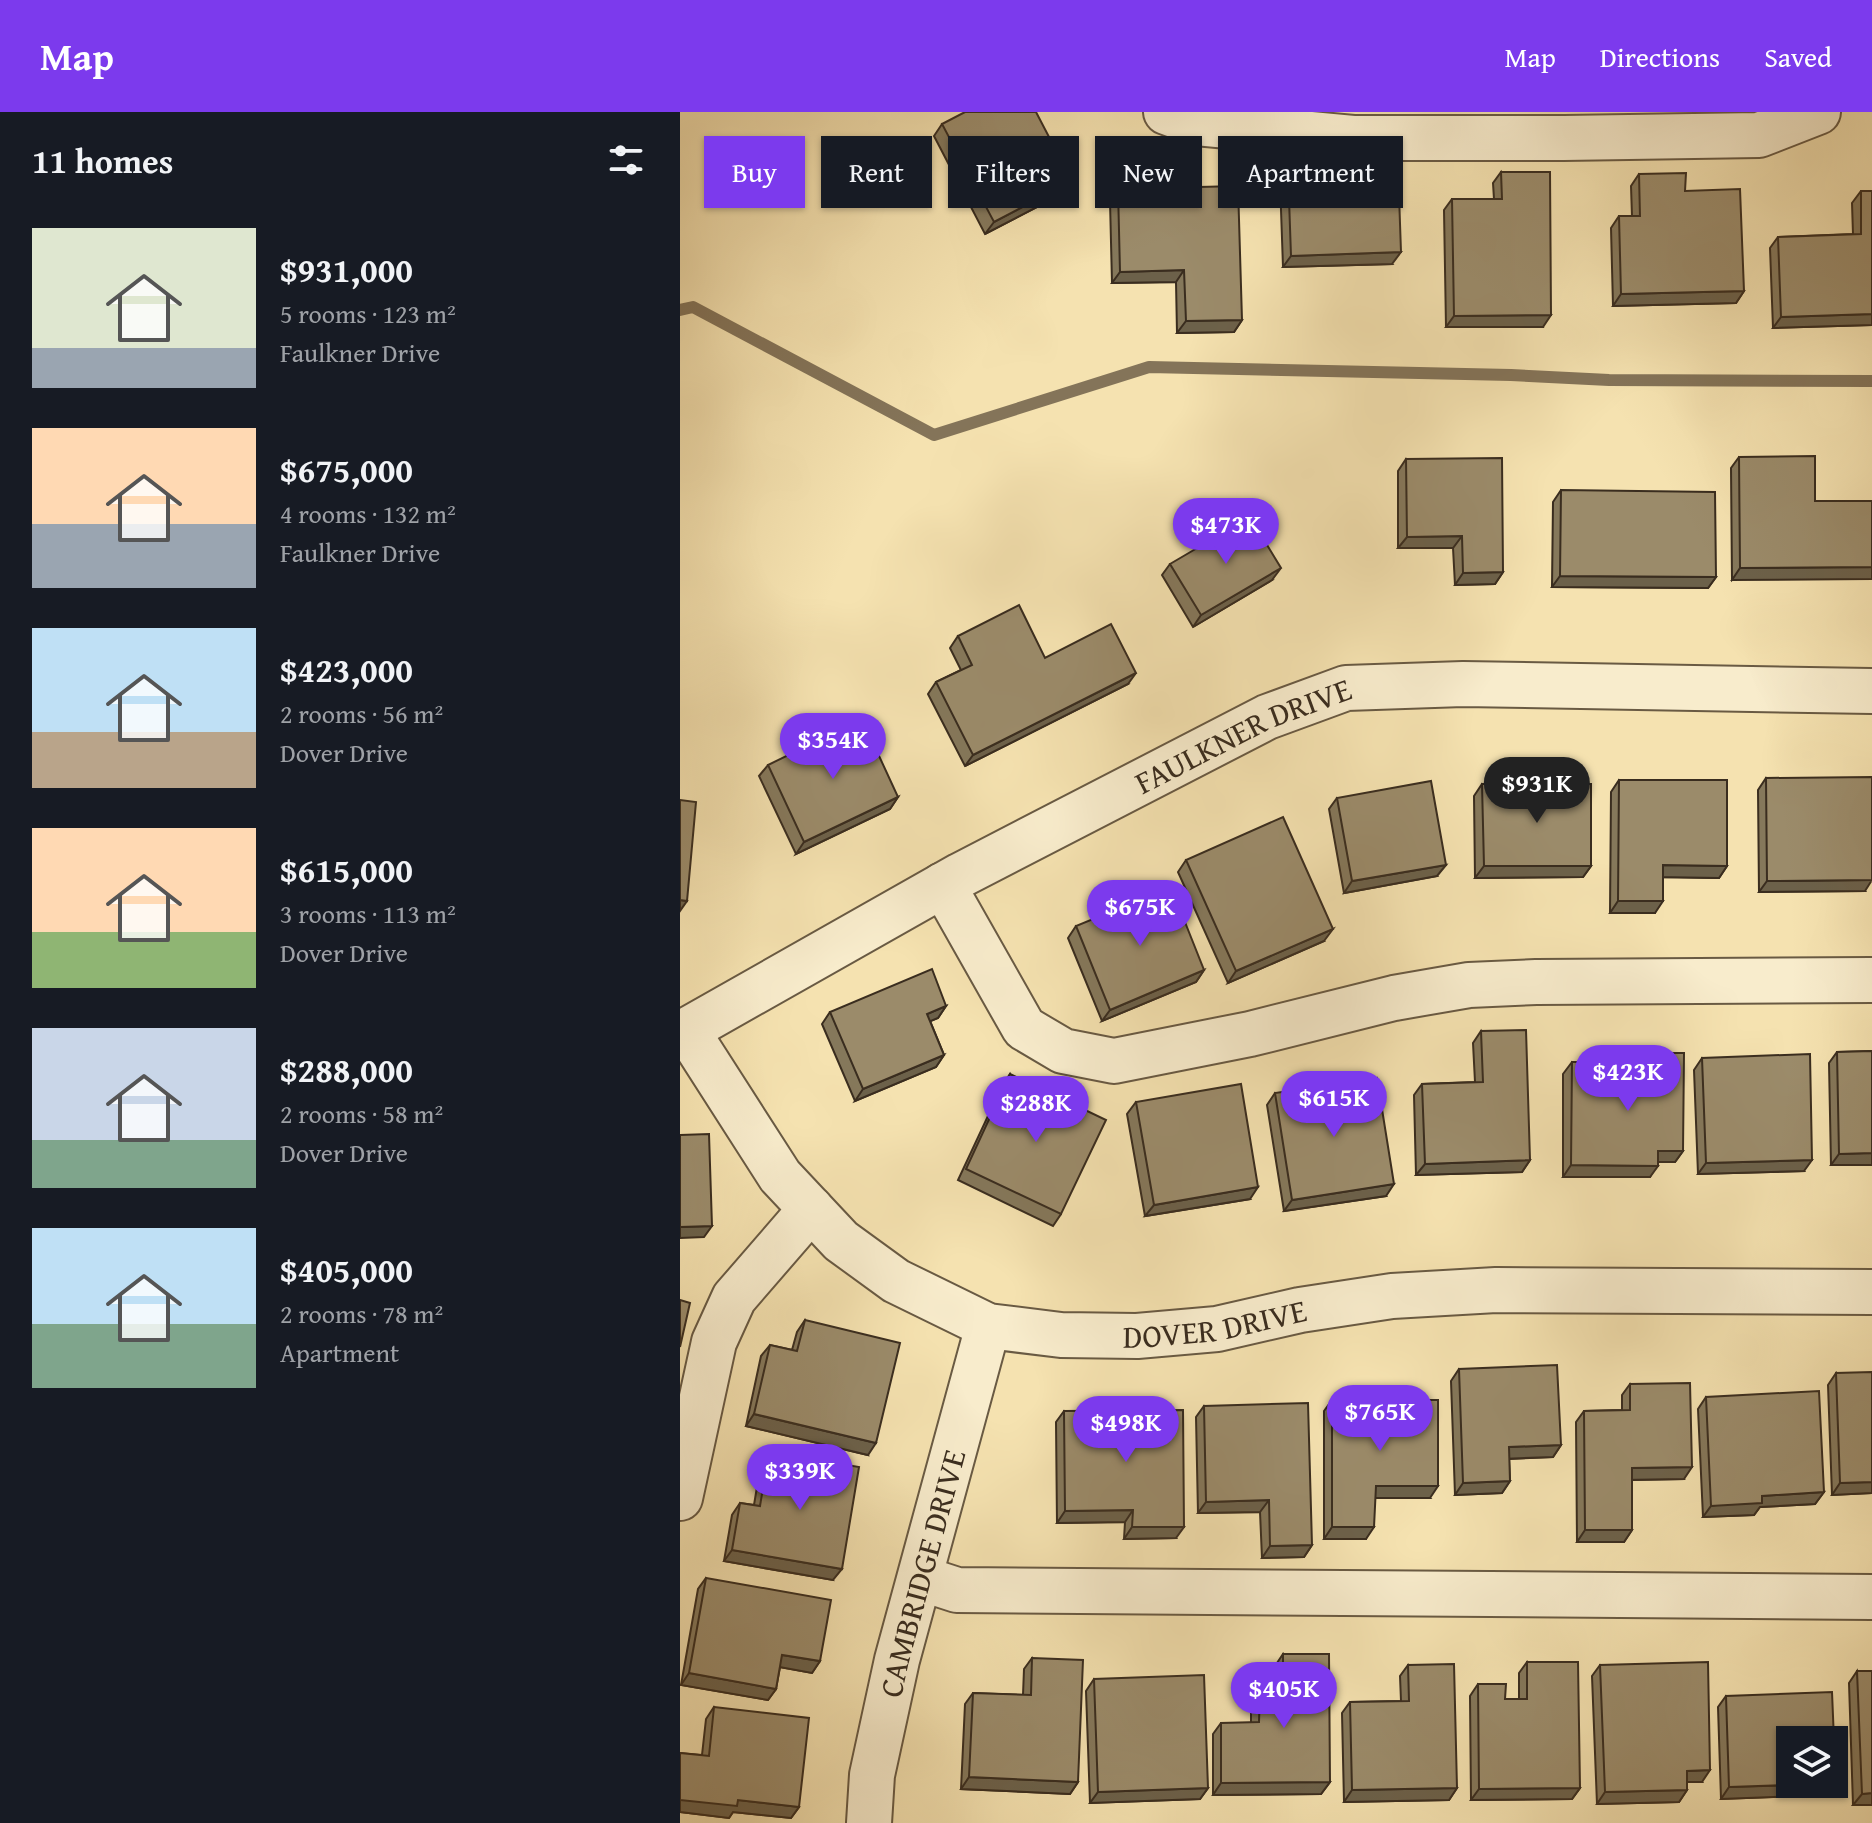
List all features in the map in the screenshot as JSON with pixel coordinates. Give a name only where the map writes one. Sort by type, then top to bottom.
[{"type":"street","points":[[1166,112],[1196,123],[1353,138],[1759,135],[1818,112]]},
{"type":"street","name":"FAULKNER DRIVE","points":[[683,1032],[943,885],[1267,717],[1346,688],[1463,684],[1872,691]]},
{"type":"street","points":[[943,885],[1024,1028],[1063,1051],[1114,1061],[1250,1034],[1394,998],[1469,985],[1872,980]]},
{"type":"street","name":"DOVER DRIVE","points":[[683,1032],[780,1176],[841,1241],[896,1281],[988,1326],[1061,1335],[1137,1336],[1217,1329],[1300,1310],[1392,1296],[1496,1290],[1872,1292]]},
{"type":"street","points":[[680,1498],[714,1342],[734,1298],[811,1209]]},
{"type":"street","name":"CAMBRIDGE DRIVE","points":[[869,1823],[872,1775],[897,1660],[988,1326]]},
{"type":"street","points":[[920,1578],[957,1590],[1872,1597]]},
{"type":"building","points":[[965,112],[1036,112],[1049,136],[948,136],[942,124]]},
{"type":"building","points":[[1501,172],[1550,172],[1551,315],[1454,316],[1452,199],[1502,199]]},
{"type":"building","points":[[1686,173],[1685,191],[1740,189],[1744,291],[1621,294],[1619,216],[1640,216],[1639,174]]},
{"type":"building","points":[[1218,186],[1218,208],[1239,208],[1242,320],[1186,321],[1184,270],[1120,272],[1118,208],[1202,208],[1202,187]]},
{"type":"building","points":[[1861,191],[1872,191],[1872,314],[1781,317],[1778,237],[1861,234]]},
{"type":"building","points":[[987,208],[1021,208],[994,222]]},
{"type":"building","points":[[1289,208],[1399,208],[1401,252],[1291,256]]},
{"type":"building","points":[[1815,456],[1815,501],[1872,501],[1872,567],[1740,568],[1739,457]]},
{"type":"building","points":[[1502,458],[1503,572],[1463,573],[1462,536],[1407,537],[1406,459]]},
{"type":"building","points":[[1561,490],[1715,492],[1716,577],[1560,576]]},
{"type":"building","points":[[1250,517],[1281,568],[1201,615],[1170,564]]},
{"type":"building","points":[[1019,605],[1045,658],[1111,624],[1136,673],[973,755],[936,682],[972,665],[958,636]]},
{"type":"building","points":[[862,719],[898,797],[804,842],[768,765]]},
{"type":"building","points":[[1872,777],[1872,880],[1767,881],[1766,778]]},
{"type":"building","points":[[1619,780],[1727,780],[1727,866],[1663,865],[1663,901],[1618,901]]},
{"type":"building","points":[[1431,781],[1446,865],[1352,881],[1337,798]]},
{"type":"building","points":[[1482,784],[1591,784],[1591,866],[1484,866]]},
{"type":"building","points":[[680,800],[696,802],[687,901],[680,900]]},
{"type":"building","points":[[1283,817],[1333,929],[1236,971],[1186,860]]},
{"type":"building","points":[[1171,887],[1204,970],[1110,1010],[1076,926]]},
{"type":"building","points":[[932,969],[946,1006],[927,1014],[944,1055],[863,1089],[830,1012]]},
{"type":"building","points":[[1526,1030],[1530,1160],[1425,1164],[1422,1084],[1483,1082],[1481,1031]]},
{"type":"building","points":[[1872,1051],[1872,1153],[1839,1154],[1837,1052]]},
{"type":"building","points":[[1638,1053],[1684,1053],[1683,1151],[1658,1151],[1658,1166],[1571,1165],[1572,1062],[1607,1062],[1606,1084],[1638,1084]]},
{"type":"building","points":[[1810,1054],[1812,1160],[1706,1163],[1702,1058]]},
{"type":"building","points":[[1010,1074],[1106,1120],[1061,1214],[966,1169]]},
{"type":"building","points":[[1377,1078],[1394,1184],[1292,1200],[1275,1093]]},
{"type":"building","points":[[1241,1084],[1258,1187],[1154,1205],[1136,1102]]},
{"type":"building","points":[[709,1134],[712,1226],[680,1227],[680,1135]]},
{"type":"building","points":[[680,1300],[690,1303],[680,1347]]},
{"type":"building","points":[[805,1320],[900,1343],[876,1443],[754,1414],[770,1345],[797,1351]]},
{"type":"building","points":[[1557,1365],[1561,1445],[1509,1447],[1510,1481],[1463,1483],[1459,1369]]},
{"type":"building","points":[[1872,1372],[1872,1482],[1840,1483],[1836,1373]]},
{"type":"building","points":[[1690,1383],[1692,1467],[1632,1468],[1632,1530],[1585,1530],[1584,1411],[1630,1410],[1630,1384]]},
{"type":"building","points":[[1819,1391],[1824,1492],[1762,1496],[1762,1503],[1711,1506],[1706,1397]]},
{"type":"building","points":[[1332,1400],[1438,1400],[1438,1486],[1376,1486],[1374,1527],[1332,1527]]},
{"type":"building","points":[[1308,1403],[1312,1545],[1270,1546],[1269,1500],[1206,1502],[1204,1406]]},
{"type":"building","points":[[1183,1410],[1184,1527],[1132,1527],[1133,1510],[1065,1511],[1064,1411]]},
{"type":"building","points":[[769,1452],[859,1467],[842,1569],[732,1550],[740,1503],[760,1506]]},
{"type":"building","points":[[706,1578],[831,1600],[820,1661],[782,1655],[776,1689],[689,1673]]},
{"type":"building","points":[[1283,1654],[1329,1654],[1330,1782],[1221,1783],[1221,1723],[1259,1722],[1260,1690],[1283,1690]]},
{"type":"building","points":[[1032,1658],[1083,1660],[1078,1782],[969,1777],[973,1693],[1031,1695]]},
{"type":"building","points":[[1527,1662],[1578,1662],[1580,1788],[1479,1789],[1478,1684],[1506,1684],[1505,1699],[1527,1699]]},
{"type":"building","points":[[1708,1662],[1710,1770],[1687,1771],[1687,1790],[1605,1792],[1600,1665]]},
{"type":"building","points":[[1454,1664],[1457,1788],[1352,1790],[1350,1702],[1409,1701],[1408,1665]]},
{"type":"building","points":[[1857,1671],[1872,1671],[1872,1793],[1862,1794]]},
{"type":"building","points":[[1204,1675],[1208,1788],[1098,1792],[1094,1679]]},
{"type":"building","points":[[1832,1692],[1833,1726],[1776,1726],[1776,1786],[1729,1787],[1726,1696]]},
{"type":"building","points":[[714,1707],[809,1718],[799,1807],[738,1800],[737,1806],[680,1800],[680,1753],[709,1756]]},
{"type":"waterway","points":[[680,310],[693,307],[934,435],[1149,367],[1609,380],[1872,381]]}]
